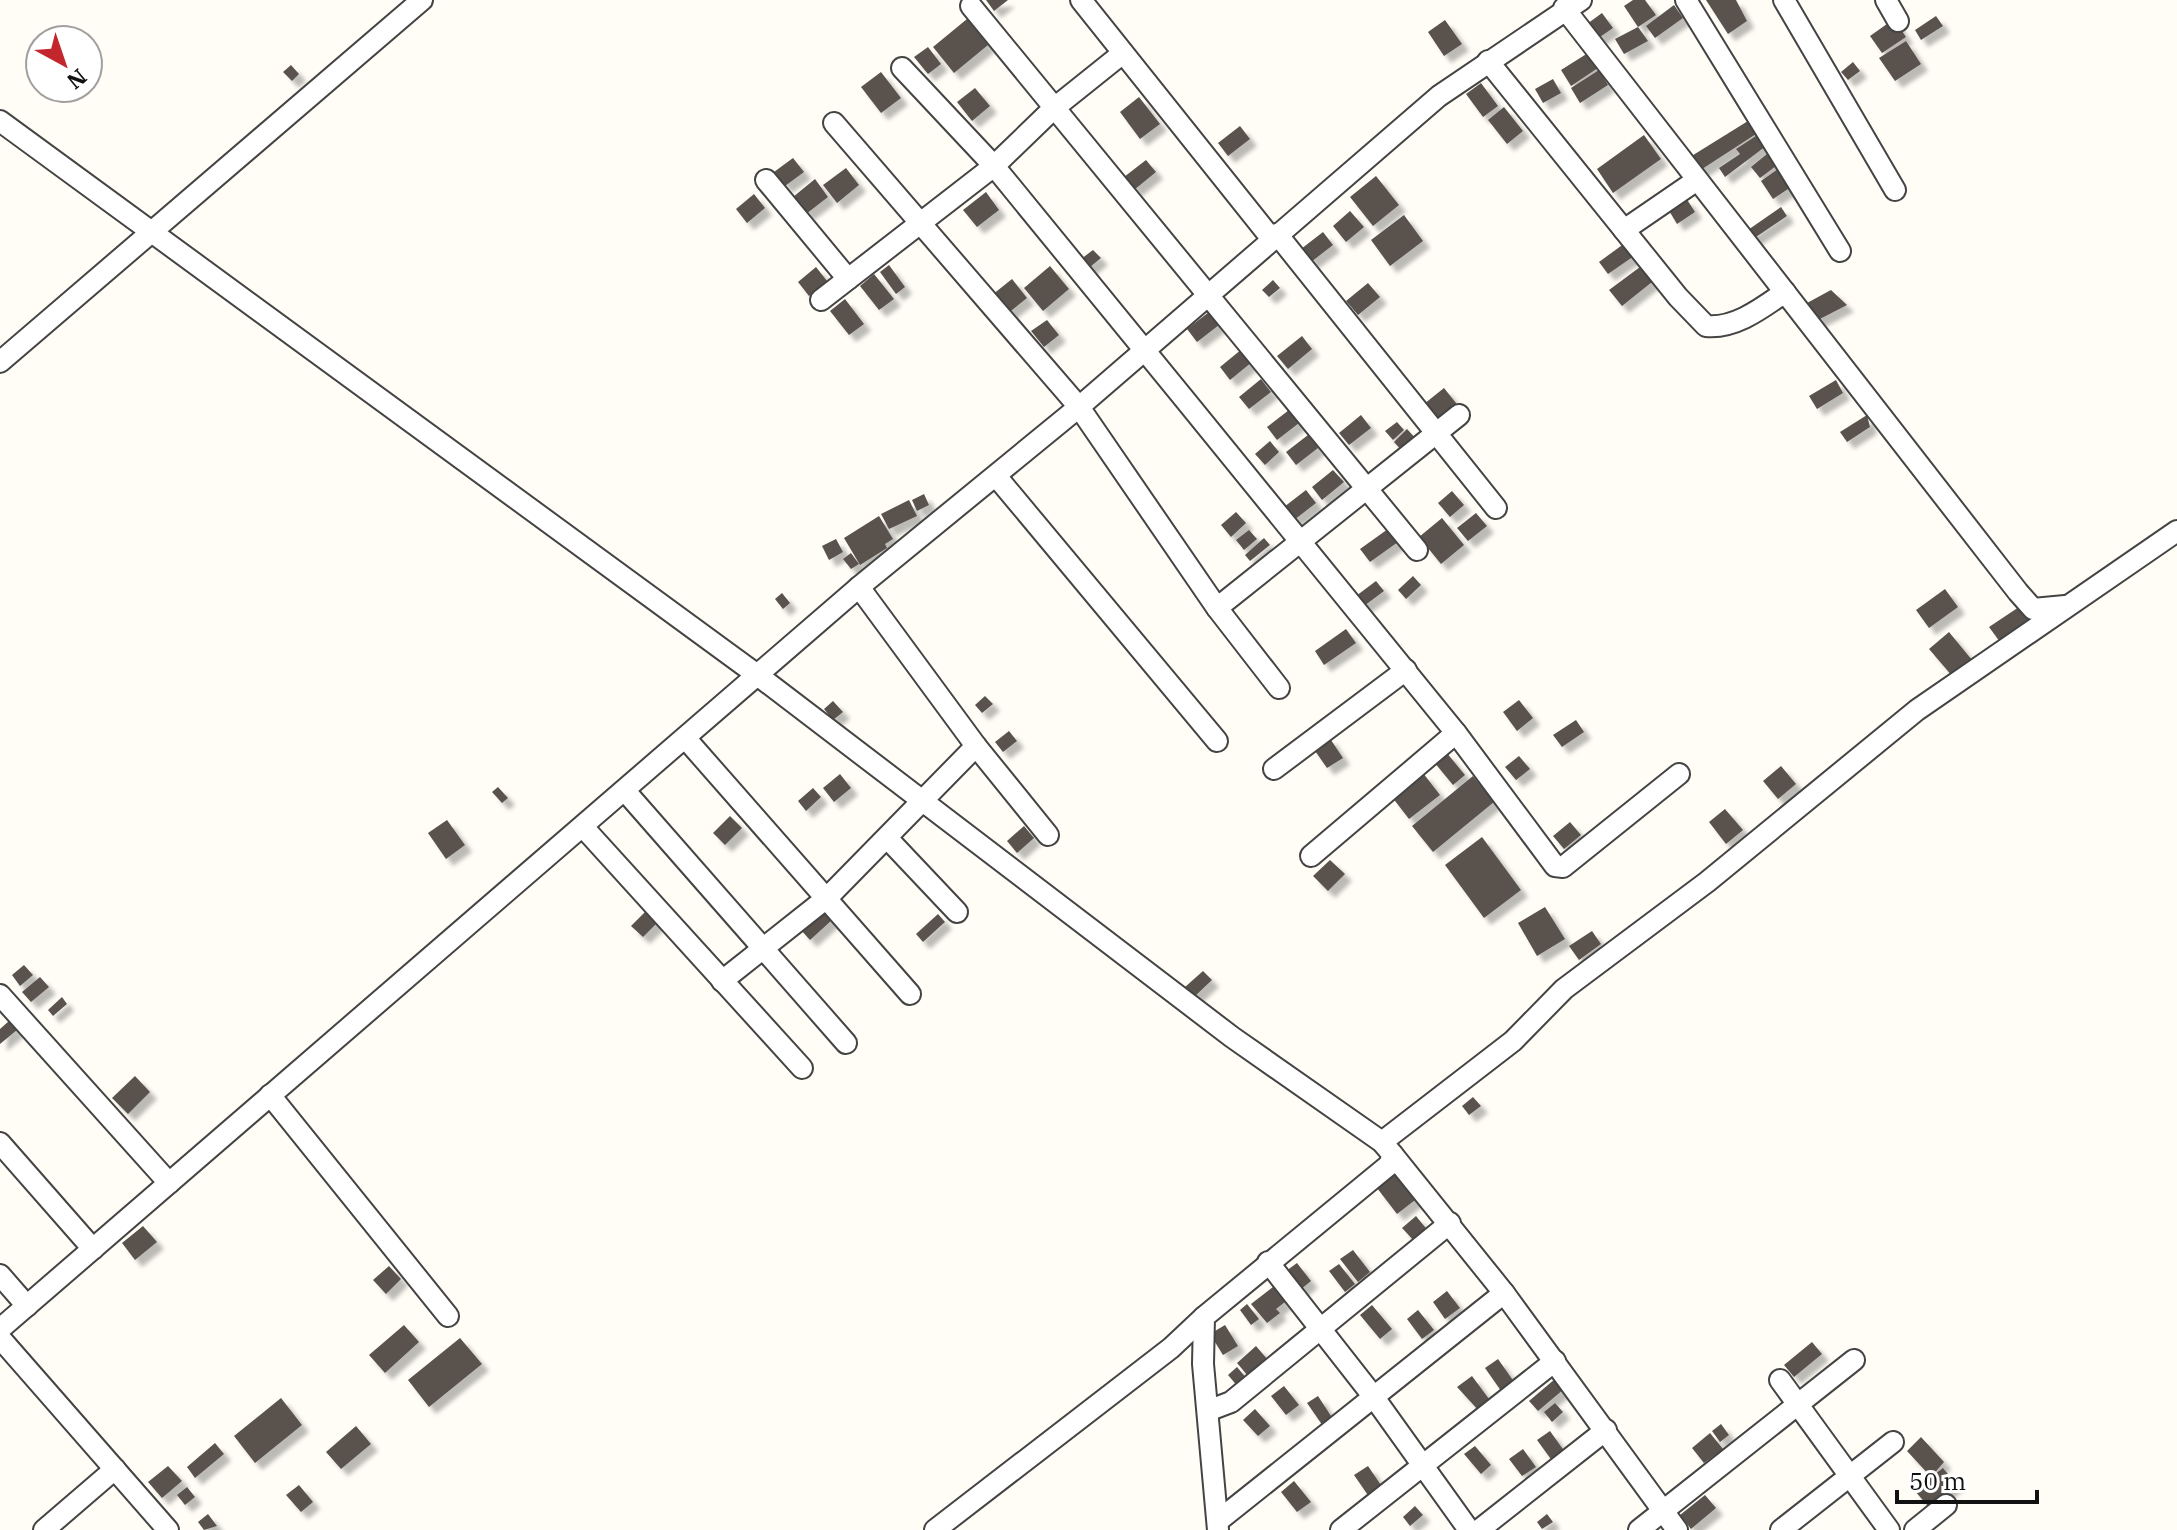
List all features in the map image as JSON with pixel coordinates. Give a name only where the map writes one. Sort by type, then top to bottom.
[{"type":"street","points":[[0,362],[422,0]]},
{"type":"street","points":[[1081,0],[1496,508]]},
{"type":"street","points":[[1686,0],[1840,251]]},
{"type":"street","points":[[1784,0],[1895,190]]},
{"type":"street","points":[[1886,0],[1898,21]]},
{"type":"street","points":[[0,1329],[760,677],[859,587],[1079,407],[1439,96],[1573,4],[1697,180],[2027,604],[2039,610],[2069,606]]},
{"type":"street","points":[[971,6],[1417,550]]},
{"type":"street","points":[[821,300],[994,166],[1053,109],[1123,53]]},
{"type":"street","points":[[1488,61],[1678,297],[1706,326],[1727,325],[1754,313],[1785,292]]},
{"type":"street","points":[[902,68],[994,166],[1406,670],[1557,868],[1563,867],[1679,774]]},
{"type":"street","points":[[0,121],[760,677],[1278,1071],[1388,1148],[1504,1293],[1677,1530]]},
{"type":"street","points":[[834,123],[1079,407],[1217,608],[1279,688]]},
{"type":"street","points":[[766,180],[848,279]]},
{"type":"street","points":[[1624,230],[1697,180]]},
{"type":"street","points":[[1217,608],[1459,415]]},
{"type":"street","points":[[996,476],[1217,741]]},
{"type":"street","points":[[1388,1148],[1513,1041],[1564,989],[1707,882],[1917,710],[2177,531]]},
{"type":"street","points":[[859,587],[976,746],[1048,835]]},
{"type":"street","points":[[1274,769],[1406,670]]},
{"type":"street","points":[[1311,856],[1456,733]]},
{"type":"street","points":[[687,740],[910,994]]},
{"type":"street","points":[[722,981],[828,897],[976,746]]},
{"type":"street","points":[[626,792],[846,1043]]},
{"type":"street","points":[[584,828],[802,1068]]},
{"type":"street","points":[[888,839],[957,912]]},
{"type":"street","points":[[0,995],[169,1183]]},
{"type":"street","points":[[270,1095],[448,1316]]},
{"type":"street","points":[[0,1143],[93,1249]]},
{"type":"street","points":[[935,1530],[1171,1348],[1268,1262],[1389,1165],[1388,1148]]},
{"type":"street","points":[[1210,1410],[1231,1402],[1450,1223]]},
{"type":"street","points":[[1268,1262],[1373,1396],[1469,1530]]},
{"type":"street","points":[[0,1275],[27,1306]]},
{"type":"street","points":[[1218,1526],[1373,1396],[1504,1293]]},
{"type":"street","points":[[1204,1317],[1203,1364],[1210,1410],[1218,1526]]},
{"type":"street","points":[[0,1338],[168,1530]]},
{"type":"street","points":[[1639,1530],[1854,1360]]},
{"type":"street","points":[[1341,1530],[1555,1361]]},
{"type":"street","points":[[1780,1380],[1889,1530]]},
{"type":"street","points":[[1479,1530],[1606,1430]]},
{"type":"street","points":[[1781,1530],[1893,1442]]},
{"type":"street","points":[[44,1530],[115,1469]]},
{"type":"street","points":[[1915,1530],[1946,1505]]},
{"type":"building","points":[[986,0],[1008,0],[994,11]]},
{"type":"building","points":[[1633,0],[1645,0],[1656,15],[1638,27],[1624,6]]},
{"type":"building","points":[[1706,0],[1736,0],[1747,21],[1728,34]]},
{"type":"building","points":[[1674,5],[1683,18],[1655,38],[1646,26]]},
{"type":"building","points":[[1602,13],[1613,28],[1597,39],[1587,24]]},
{"type":"building","points":[[1936,16],[1943,26],[1921,40],[1915,30]]},
{"type":"building","points":[[967,19],[988,45],[954,73],[933,47]]},
{"type":"building","points":[[1894,19],[1906,37],[1882,53],[1870,36]]},
{"type":"building","points":[[1445,20],[1462,44],[1444,56],[1428,32]]},
{"type":"building","points":[[1638,27],[1648,41],[1624,54],[1615,39]]},
{"type":"building","points":[[1906,41],[1921,64],[1895,81],[1879,58]]},
{"type":"building","points":[[928,47],[941,64],[928,74],[914,57]]},
{"type":"building","points":[[1588,53],[1598,68],[1571,86],[1561,70]]},
{"type":"building","points":[[1853,62],[1860,71],[1848,80],[1841,72]]},
{"type":"building","points":[[291,65],[299,74],[292,81],[283,72]]},
{"type":"building","points":[[1599,70],[1608,85],[1580,103],[1571,88]]},
{"type":"building","points":[[881,72],[901,98],[881,113],[861,87]]},
{"type":"building","points":[[1553,79],[1561,93],[1543,103],[1535,89]]},
{"type":"building","points":[[1481,83],[1498,106],[1483,117],[1466,94]]},
{"type":"building","points":[[975,88],[990,106],[972,121],[957,102]]},
{"type":"building","points":[[1139,97],[1160,124],[1140,139],[1120,112]]},
{"type":"building","points":[[1504,107],[1523,131],[1507,144],[1488,120]]},
{"type":"building","points":[[1748,121],[1756,134],[1699,171],[1690,157]]},
{"type":"building","points":[[1240,126],[1250,139],[1228,156],[1218,143]]},
{"type":"building","points":[[1759,134],[1766,146],[1725,177],[1719,168],[1740,154],[1736,149]]},
{"type":"building","points":[[1644,135],[1661,159],[1613,193],[1597,169]]},
{"type":"building","points":[[1767,154],[1776,166],[1760,178],[1751,167]]},
{"type":"building","points":[[793,158],[804,172],[785,186],[774,172]]},
{"type":"building","points":[[1146,160],[1156,172],[1134,190],[1124,177]]},
{"type":"building","points":[[846,168],[859,185],[837,203],[823,185]]},
{"type":"building","points":[[1778,169],[1791,187],[1773,199],[1761,181]]},
{"type":"building","points":[[1376,176],[1399,205],[1373,226],[1350,197]]},
{"type":"building","points":[[815,179],[828,197],[806,214],[793,197]]},
{"type":"building","points":[[986,192],[999,210],[977,227],[963,210]]},
{"type":"building","points":[[754,194],[765,208],[747,223],[736,209]]},
{"type":"building","points":[[1686,198],[1695,212],[1677,224],[1668,209]]},
{"type":"building","points":[[1781,207],[1787,216],[1750,241],[1745,232]]},
{"type":"building","points":[[1350,211],[1364,227],[1346,242],[1333,226]]},
{"type":"building","points":[[1404,215],[1423,241],[1390,266],[1371,240]]},
{"type":"building","points":[[1323,232],[1333,245],[1311,262],[1301,249]]},
{"type":"building","points":[[1625,243],[1634,256],[1608,274],[1599,262]]},
{"type":"building","points":[[1093,250],[1101,258],[1084,272],[1077,262]]},
{"type":"building","points":[[889,265],[905,287],[896,294],[880,272]]},
{"type":"building","points":[[1050,266],[1069,289],[1043,311],[1024,288]]},
{"type":"building","points":[[816,267],[827,281],[809,296],[798,282]]},
{"type":"building","points":[[1640,267],[1652,282],[1622,306],[1609,290]]},
{"type":"building","points":[[874,274],[894,299],[879,310],[860,286]]},
{"type":"building","points":[[1012,279],[1027,298],[1002,318],[987,299]]},
{"type":"building","points":[[1273,280],[1280,288],[1269,297],[1262,290]]},
{"type":"building","points":[[1368,283],[1380,297],[1358,315],[1346,301]]},
{"type":"building","points":[[1831,290],[1847,305],[1816,321],[1807,303]]},
{"type":"building","points":[[845,299],[864,324],[849,335],[830,311]]},
{"type":"building","points":[[1209,312],[1219,325],[1197,342],[1187,329]]},
{"type":"building","points":[[1047,320],[1059,335],[1044,347],[1031,331]]},
{"type":"building","points":[[1302,336],[1312,349],[1288,369],[1277,356]]},
{"type":"building","points":[[1242,349],[1252,362],[1230,380],[1220,367]]},
{"type":"building","points":[[1261,379],[1271,392],[1249,409],[1239,397]]},
{"type":"building","points":[[1836,380],[1843,393],[1817,409],[1809,396]]},
{"type":"building","points":[[1444,388],[1460,408],[1439,423],[1424,404]]},
{"type":"building","points":[[1289,410],[1299,423],[1277,440],[1267,427]]},
{"type":"building","points":[[1361,415],[1371,428],[1349,445],[1339,433]]},
{"type":"building","points":[[1867,415],[1870,427],[1847,442],[1840,432]]},
{"type":"building","points":[[1397,422],[1404,430],[1393,440],[1385,431]]},
{"type":"building","points":[[1407,429],[1417,440],[1403,452],[1394,442]]},
{"type":"building","points":[[1308,435],[1318,448],[1296,465],[1286,452]]},
{"type":"building","points":[[1270,441],[1279,452],[1265,465],[1255,454]]},
{"type":"building","points":[[1333,470],[1344,482],[1322,500],[1312,487]]},
{"type":"building","points":[[1306,490],[1316,503],[1294,520],[1284,507]]},
{"type":"building","points":[[1452,491],[1464,505],[1450,517],[1438,503]]},
{"type":"building","points":[[924,494],[929,505],[917,511],[912,500]]},
{"type":"building","points":[[909,500],[917,516],[889,529],[881,514]]},
{"type":"building","points":[[1236,512],[1246,523],[1231,537],[1221,525]]},
{"type":"building","points":[[1476,513],[1487,526],[1468,541],[1457,528]]},
{"type":"building","points":[[879,516],[893,539],[885,544],[887,548],[860,565],[844,538]]},
{"type":"building","points":[[1442,518],[1464,545],[1441,564],[1419,537]]},
{"type":"building","points":[[1388,529],[1398,542],[1370,562],[1360,549]]},
{"type":"building","points":[[1249,530],[1257,539],[1244,550],[1236,540]]},
{"type":"building","points":[[1264,538],[1270,545],[1250,561],[1245,555]]},
{"type":"building","points":[[836,539],[843,552],[829,560],[822,546]]},
{"type":"building","points":[[851,553],[859,564],[851,569],[843,559]]},
{"type":"building","points":[[1413,576],[1421,585],[1406,599],[1398,590]]},
{"type":"building","points":[[1376,581],[1384,591],[1360,609],[1352,599]]},
{"type":"building","points":[[1945,589],[1958,607],[1929,628],[1916,610]]},
{"type":"building","points":[[782,593],[790,603],[783,609],[775,599]]},
{"type":"building","points":[[2019,607],[2029,621],[2000,642],[1989,627]]},
{"type":"building","points":[[1346,629],[1356,643],[1324,665],[1315,651]]},
{"type":"building","points":[[1949,632],[1972,660],[1953,677],[1929,649]]},
{"type":"building","points":[[985,696],[993,704],[982,713],[975,705]]},
{"type":"building","points":[[1519,700],[1533,718],[1517,731],[1503,712]]},
{"type":"building","points":[[833,701],[843,712],[833,720],[824,709]]},
{"type":"building","points":[[1576,720],[1584,732],[1562,747],[1553,735]]},
{"type":"building","points":[[1009,731],[1017,741],[1003,752],[995,742]]},
{"type":"building","points":[[1329,737],[1343,758],[1327,768],[1313,748]]},
{"type":"building","points":[[1446,752],[1465,775],[1453,785],[1434,762]]},
{"type":"building","points":[[1519,756],[1530,769],[1516,780],[1505,767]]},
{"type":"building","points":[[1781,766],[1796,784],[1778,799],[1763,781]]},
{"type":"building","points":[[1423,773],[1440,795],[1409,819],[1392,797]]},
{"type":"building","points":[[840,774],[851,788],[834,802],[823,788]]},
{"type":"building","points":[[1473,776],[1494,802],[1433,852],[1412,826]]},
{"type":"building","points":[[498,787],[508,798],[502,803],[492,792]]},
{"type":"building","points":[[813,788],[821,797],[806,811],[798,801]]},
{"type":"building","points":[[1725,809],[1743,830],[1726,844],[1709,822]]},
{"type":"building","points":[[730,816],[742,828],[725,845],[713,833]]},
{"type":"building","points":[[447,820],[465,845],[446,859],[428,833]]},
{"type":"building","points":[[1570,822],[1581,835],[1564,849],[1553,836]]},
{"type":"building","points":[[1024,826],[1034,838],[1017,853],[1007,841]]},
{"type":"building","points":[[1482,837],[1521,890],[1484,918],[1445,865]]},
{"type":"building","points":[[1330,860],[1345,874],[1328,891],[1313,876]]},
{"type":"building","points":[[1545,907],[1565,939],[1537,956],[1518,923]]},
{"type":"building","points":[[822,909],[832,920],[810,940],[800,929]]},
{"type":"building","points":[[647,910],[659,921],[643,937],[631,926]]},
{"type":"building","points":[[938,914],[945,922],[923,942],[916,934]]},
{"type":"building","points":[[1592,931],[1601,944],[1579,960],[1569,946]]},
{"type":"building","points":[[24,965],[33,975],[20,986],[12,975]]},
{"type":"building","points":[[1203,971],[1212,980],[1194,997],[1185,987]]},
{"type":"building","points":[[40,977],[49,987],[31,1002],[22,992]]},
{"type":"building","points":[[62,997],[67,1004],[53,1016],[48,1010]]},
{"type":"building","points":[[9,1021],[17,1030],[0,1044],[0,1029]]},
{"type":"building","points":[[135,1076],[150,1092],[128,1114],[112,1098]]},
{"type":"building","points":[[1473,1097],[1481,1106],[1469,1115],[1462,1106]]},
{"type":"building","points":[[1399,1171],[1419,1197],[1397,1214],[1377,1188]]},
{"type":"building","points":[[1416,1216],[1429,1232],[1416,1243],[1402,1228]]},
{"type":"building","points":[[143,1226],[157,1242],[135,1260],[122,1243]]},
{"type":"building","points":[[1353,1250],[1370,1272],[1358,1282],[1340,1259]]},
{"type":"building","points":[[1297,1263],[1311,1281],[1300,1290],[1286,1271]]},
{"type":"building","points":[[1339,1264],[1355,1284],[1345,1292],[1329,1271]]},
{"type":"building","points":[[389,1266],[401,1279],[386,1294],[373,1280]]},
{"type":"building","points":[[1273,1287],[1285,1302],[1276,1309],[1280,1313],[1267,1323],[1251,1304]]},
{"type":"building","points":[[1447,1291],[1460,1308],[1445,1319],[1433,1302]]},
{"type":"building","points":[[1247,1304],[1259,1319],[1251,1325],[1240,1310]]},
{"type":"building","points":[[1372,1305],[1392,1329],[1380,1339],[1360,1315]]},
{"type":"building","points":[[1418,1310],[1434,1330],[1422,1339],[1407,1319]]},
{"type":"building","points":[[404,1325],[419,1342],[385,1373],[369,1355]]},
{"type":"building","points":[[1225,1325],[1238,1346],[1223,1355],[1210,1334]]},
{"type":"building","points":[[460,1338],[482,1364],[429,1407],[408,1380]]},
{"type":"building","points":[[1812,1342],[1822,1354],[1794,1377],[1784,1365]]},
{"type":"building","points":[[1256,1346],[1268,1360],[1248,1376],[1237,1363]]},
{"type":"building","points":[[1498,1359],[1517,1386],[1504,1395],[1485,1368]]},
{"type":"building","points":[[1237,1367],[1248,1380],[1239,1388],[1228,1375]]},
{"type":"building","points":[[1472,1376],[1492,1403],[1480,1412],[1457,1387]]},
{"type":"building","points":[[1555,1379],[1564,1389],[1538,1411],[1529,1401]]},
{"type":"building","points":[[1284,1386],[1299,1405],[1286,1415],[1271,1396]]},
{"type":"building","points":[[1318,1396],[1333,1419],[1323,1426],[1307,1403]]},
{"type":"building","points":[[281,1398],[302,1425],[255,1463],[234,1436]]},
{"type":"building","points":[[1555,1403],[1563,1412],[1552,1422],[1544,1412]]},
{"type":"building","points":[[1255,1409],[1270,1426],[1258,1436],[1243,1420]]},
{"type":"building","points":[[1721,1424],[1729,1435],[1720,1442],[1712,1431]]},
{"type":"building","points":[[356,1426],[371,1444],[341,1469],[326,1452]]},
{"type":"building","points":[[1550,1431],[1565,1452],[1553,1462],[1537,1440]]},
{"type":"building","points":[[1710,1433],[1723,1449],[1704,1463],[1692,1448]]},
{"type":"building","points":[[1921,1437],[1944,1462],[1931,1477],[1907,1451]]},
{"type":"building","points":[[215,1443],[224,1454],[195,1478],[187,1467]]},
{"type":"building","points":[[1475,1446],[1491,1465],[1481,1474],[1464,1454]]},
{"type":"building","points":[[1523,1449],[1536,1467],[1522,1476],[1509,1459]]},
{"type":"building","points":[[168,1466],[182,1481],[162,1498],[148,1482]]},
{"type":"building","points":[[1368,1466],[1385,1491],[1372,1501],[1354,1475]]},
{"type":"building","points":[[1943,1468],[1956,1484],[1928,1506],[1914,1490]]},
{"type":"building","points":[[1294,1481],[1311,1502],[1297,1512],[1281,1492]]},
{"type":"building","points":[[299,1485],[313,1502],[301,1512],[286,1495]]},
{"type":"building","points":[[187,1487],[195,1497],[185,1505],[177,1495]]},
{"type":"building","points":[[1705,1495],[1716,1508],[1691,1529],[1680,1515]]},
{"type":"building","points":[[1415,1506],[1423,1515],[1410,1526],[1403,1517]]},
{"type":"building","points":[[208,1514],[217,1526],[204,1530],[198,1522]]},
{"type":"building","points":[[1547,1514],[1553,1522],[1542,1529],[1537,1522]]}]
